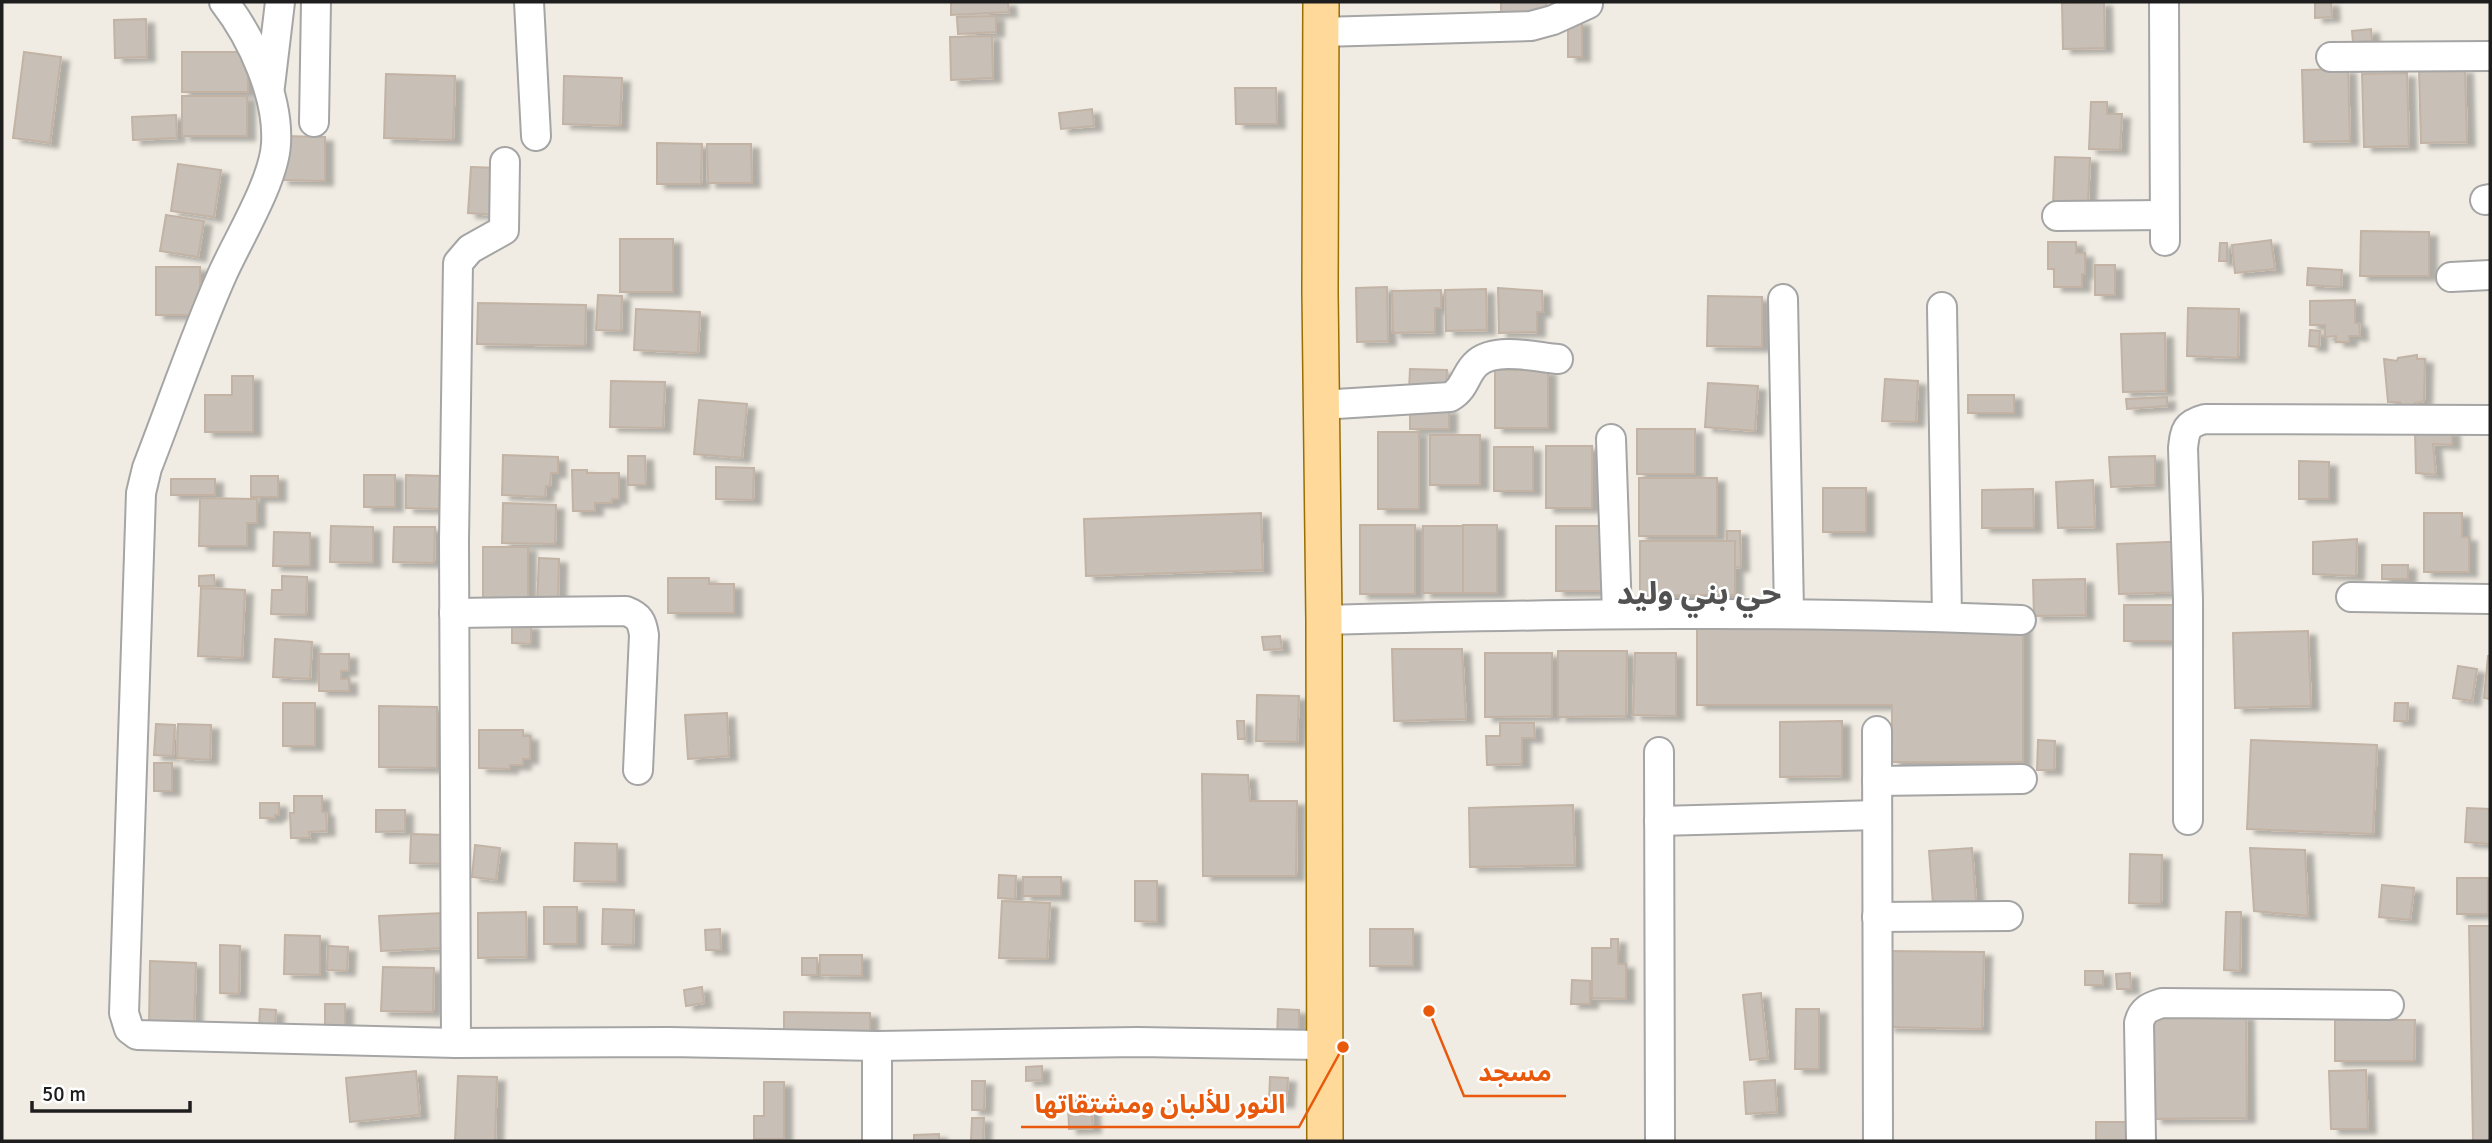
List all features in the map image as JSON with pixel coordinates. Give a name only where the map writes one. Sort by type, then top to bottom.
[{"type":"main road","points":[[1321,17],[1325,1141]]},
{"type":"street","points":[[224,2],[258,60],[270,93],[275,116],[275,159],[253,212],[221,276],[147,468],[141,493],[124,1013],[129,1029],[137,1035],[456,1043],[669,1042],[877,1046],[1138,1042],[1323,1045]]},
{"type":"street","points":[[270,93],[280,2]]},
{"type":"street","points":[[314,122],[316,2]]},
{"type":"street","points":[[529,2],[536,136]]},
{"type":"street","points":[[2057,216],[2165,228],[2164,2]]},
{"type":"street","points":[[1321,17],[1531,26],[1553,20],[1588,4]]},
{"type":"street","points":[[2332,57],[2490,56]]},
{"type":"street","points":[[456,1043],[454,613],[458,263],[470,249],[504,230],[505,162]]},
{"type":"street","points":[[2451,277],[2490,275]]},
{"type":"street","points":[[1783,299],[1789,612]]},
{"type":"street","points":[[1942,307],[1947,617]]},
{"type":"street","points":[[1321,405],[1450,397],[1458,392],[1475,363],[1489,357],[1502,355],[1558,359]]},
{"type":"street","points":[[2188,820],[2188,600],[2183,449],[2185,432],[2192,422],[2205,419],[2490,420]]},
{"type":"street","points":[[1611,439],[1617,613]]},
{"type":"street","points":[[2351,597],[2490,599]]},
{"type":"street","points":[[454,613],[626,611],[638,615],[644,635],[638,770]]},
{"type":"street","points":[[1324,620],[1789,612],[2021,620]]},
{"type":"street","points":[[1877,731],[1878,1141]]},
{"type":"street","points":[[1659,752],[1660,1141]]},
{"type":"street","points":[[1877,781],[2022,779]]},
{"type":"street","points":[[1659,821],[1877,815]]},
{"type":"street","points":[[1877,917],[2008,916]]},
{"type":"street","points":[[2141,1141],[2139,1023],[2147,1008],[2162,1003],[2389,1005]]},
{"type":"street","points":[[877,1046],[877,1141]]},
{"type":"building","points":[[951,2],[1008,2],[1009,12],[951,15]]},
{"type":"building","points":[[1501,2],[1546,2],[1547,12],[1501,13]]},
{"type":"building","points":[[2104,2],[2105,48],[2063,49],[2062,3]]},
{"type":"building","points":[[2315,2],[2331,2],[2332,17],[2315,18]]},
{"type":"building","points":[[996,16],[996,32],[958,34],[957,17]]},
{"type":"building","points":[[146,19],[147,57],[115,58],[114,20]]},
{"type":"building","points":[[1568,21],[1582,21],[1582,57],[1568,57]]},
{"type":"building","points":[[2371,29],[2372,41],[2353,42],[2352,31]]},
{"type":"building","points":[[992,36],[993,78],[951,80],[950,37]]},
{"type":"building","points":[[24,52],[61,57],[50,143],[13,138]]},
{"type":"building","points":[[182,52],[248,52],[248,92],[182,92]]},
{"type":"building","points":[[2348,69],[2350,141],[2304,142],[2302,70]]},
{"type":"building","points":[[2465,69],[2467,142],[2421,143],[2419,70]]},
{"type":"building","points":[[2407,73],[2409,146],[2364,147],[2362,74]]},
{"type":"building","points":[[386,74],[455,76],[453,140],[384,138]]},
{"type":"building","points":[[564,76],[622,78],[620,126],[563,124]]},
{"type":"building","points":[[1235,88],[1276,88],[1277,124],[1236,124]]},
{"type":"building","points":[[182,96],[247,96],[247,136],[182,136]]},
{"type":"building","points":[[2091,102],[2107,102],[2107,114],[2122,114],[2120,150],[2089,149]]},
{"type":"building","points":[[1092,109],[1094,126],[1061,129],[1059,113]]},
{"type":"building","points":[[176,115],[177,138],[133,140],[132,117]]},
{"type":"building","points":[[282,136],[325,137],[325,181],[281,180]]},
{"type":"building","points":[[657,143],[702,144],[701,184],[657,184]]},
{"type":"building","points":[[707,144],[751,144],[752,183],[708,183]]},
{"type":"building","points":[[2055,157],[2090,158],[2088,205],[2053,204]]},
{"type":"building","points":[[178,164],[221,170],[214,217],[171,211]]},
{"type":"building","points":[[471,167],[499,168],[496,215],[468,213]]},
{"type":"building","points":[[166,215],[204,221],[198,257],[160,251]]},
{"type":"building","points":[[2361,231],[2429,232],[2429,276],[2360,276]]},
{"type":"building","points":[[620,239],[673,239],[673,292],[620,292]]},
{"type":"building","points":[[2271,240],[2275,269],[2235,273],[2232,245]]},
{"type":"building","points":[[2048,242],[2076,242],[2076,253],[2085,253],[2082,287],[2054,287],[2054,269],[2048,269]]},
{"type":"building","points":[[2220,243],[2227,243],[2227,261],[2219,261]]},
{"type":"building","points":[[2095,265],[2115,265],[2115,295],[2095,295]]},
{"type":"building","points":[[156,267],[200,267],[200,315],[156,315]]},
{"type":"building","points":[[2308,268],[2342,270],[2341,287],[2307,285]]},
{"type":"building","points":[[1387,287],[1388,341],[1357,342],[1356,288]]},
{"type":"building","points":[[1498,288],[1542,291],[1543,312],[1537,312],[1537,332],[1499,333]]},
{"type":"building","points":[[1486,289],[1487,330],[1446,331],[1445,290]]},
{"type":"building","points":[[1441,290],[1441,308],[1435,308],[1435,332],[1393,333],[1392,291]]},
{"type":"building","points":[[598,295],[622,296],[621,331],[596,330]]},
{"type":"building","points":[[1708,296],[1762,297],[1762,347],[1707,346]]},
{"type":"building","points":[[2355,300],[2355,323],[2359,323],[2360,336],[2349,336],[2349,342],[2336,342],[2336,336],[2325,337],[2325,325],[2310,325],[2310,301]]},
{"type":"building","points":[[478,303],[586,305],[585,346],[477,344]]},
{"type":"building","points":[[2188,308],[2239,309],[2238,358],[2187,356]]},
{"type":"building","points":[[636,309],[700,312],[698,353],[634,350]]},
{"type":"building","points":[[2310,330],[2320,331],[2319,347],[2309,346]]},
{"type":"building","points":[[2165,333],[2166,391],[2123,392],[2121,334]]},
{"type":"building","points":[[2417,355],[2417,359],[2425,359],[2424,401],[2415,403],[2412,411],[2402,407],[2400,402],[2388,402],[2384,359],[2397,361],[2398,358]]},
{"type":"building","points":[[1410,369],[1447,370],[1446,391],[1409,390]]},
{"type":"building","points":[[1495,370],[1548,370],[1548,428],[1495,428]]},
{"type":"building","points":[[232,376],[253,376],[253,432],[205,432],[205,395],[232,395]]},
{"type":"building","points":[[1885,379],[1918,381],[1916,422],[1882,421]]},
{"type":"building","points":[[611,381],[665,382],[663,428],[610,427]]},
{"type":"building","points":[[1708,383],[1758,386],[1755,431],[1705,427]]},
{"type":"building","points":[[1968,395],[2014,395],[2014,413],[1968,413]]},
{"type":"building","points":[[2167,397],[2167,406],[2127,409],[2126,399]]},
{"type":"building","points":[[699,400],[747,404],[742,458],[694,454]]},
{"type":"building","points":[[1410,409],[1449,409],[1449,429],[1410,429]]},
{"type":"building","points":[[1637,429],[1695,429],[1695,474],[1637,474]]},
{"type":"building","points":[[2452,430],[2452,445],[2433,444],[2436,475],[2416,473],[2415,432]]},
{"type":"building","points":[[1378,432],[1419,432],[1419,509],[1378,509]]},
{"type":"building","points":[[1430,435],[1480,435],[1480,485],[1430,485]]},
{"type":"building","points":[[1546,446],[1592,446],[1592,508],[1546,508]]},
{"type":"building","points":[[1494,447],[1533,447],[1533,491],[1494,491]]},
{"type":"building","points":[[503,455],[558,457],[558,473],[551,473],[550,486],[546,486],[545,497],[502,495]]},
{"type":"building","points":[[628,456],[645,456],[646,485],[628,485]]},
{"type":"building","points":[[2155,456],[2155,485],[2111,487],[2109,457]]},
{"type":"building","points":[[2299,461],[2329,462],[2329,499],[2299,499]]},
{"type":"building","points":[[716,467],[754,468],[753,500],[716,499]]},
{"type":"building","points":[[572,470],[619,473],[619,499],[612,499],[612,503],[595,503],[595,511],[573,511]]},
{"type":"building","points":[[364,475],[395,475],[395,507],[364,507]]},
{"type":"building","points":[[406,475],[440,476],[439,509],[406,508]]},
{"type":"building","points":[[251,476],[278,476],[278,497],[251,497]]},
{"type":"building","points":[[1639,478],[1717,478],[1717,536],[1639,536]]},
{"type":"building","points":[[171,479],[215,479],[215,495],[171,495]]},
{"type":"building","points":[[2093,480],[2095,527],[2058,528],[2056,482]]},
{"type":"building","points":[[1823,488],[1866,488],[1866,532],[1823,532]]},
{"type":"building","points":[[2033,489],[2034,528],[1982,528],[1982,490]]},
{"type":"building","points":[[200,498],[257,499],[257,523],[247,523],[247,546],[199,546]]},
{"type":"building","points":[[503,503],[556,505],[555,544],[502,543]]},
{"type":"building","points":[[1261,513],[1263,570],[1086,576],[1084,519]]},
{"type":"building","points":[[2424,513],[2462,513],[2462,537],[2469,537],[2469,572],[2424,572]]},
{"type":"building","points":[[1360,525],[1415,525],[1415,594],[1360,594]]},
{"type":"building","points":[[1463,525],[1497,525],[1497,593],[1463,593]]},
{"type":"building","points":[[331,526],[373,527],[373,563],[330,562]]},
{"type":"building","points":[[1423,526],[1463,526],[1463,593],[1423,593]]},
{"type":"building","points":[[1556,526],[1605,526],[1605,591],[1556,591]]},
{"type":"building","points":[[394,527],[435,527],[434,563],[393,562]]},
{"type":"building","points":[[1727,531],[1740,531],[1741,567],[1706,568],[1706,547],[1727,547]]},
{"type":"building","points":[[274,532],[310,533],[310,566],[273,566]]},
{"type":"building","points":[[2357,539],[2356,576],[2313,574],[2313,542]]},
{"type":"building","points":[[1640,541],[1735,541],[1735,595],[1640,595]]},
{"type":"building","points":[[2191,541],[2192,592],[2119,594],[2117,544]]},
{"type":"building","points":[[483,547],[528,547],[528,599],[483,598]]},
{"type":"building","points":[[539,558],[559,559],[558,604],[537,604]]},
{"type":"building","points":[[2382,565],[2408,565],[2408,579],[2382,579]]},
{"type":"building","points":[[214,575],[215,586],[199,586],[199,576]]},
{"type":"building","points":[[282,576],[307,577],[306,615],[271,614],[272,590],[282,590]]},
{"type":"building","points":[[668,578],[709,578],[709,584],[734,584],[734,613],[668,613]]},
{"type":"building","points":[[2085,579],[2086,615],[2034,616],[2033,580]]},
{"type":"building","points":[[201,588],[245,590],[242,658],[198,656]]},
{"type":"building","points":[[2124,605],[2192,605],[2192,641],[2124,641]]},
{"type":"building","points":[[1697,608],[2023,608],[2023,762],[1892,762],[1892,705],[1697,705]]},
{"type":"building","points":[[512,625],[531,625],[531,644],[512,643]]},
{"type":"building","points":[[2308,631],[2311,706],[2235,708],[2233,633]]},
{"type":"building","points":[[1280,636],[1282,649],[1264,650],[1262,637]]},
{"type":"building","points":[[275,639],[312,642],[310,679],[273,677]]},
{"type":"building","points":[[1392,649],[1462,649],[1466,719],[1394,721]]},
{"type":"building","points":[[1558,651],[1627,651],[1626,716],[1558,717]]},
{"type":"building","points":[[1485,653],[1552,653],[1552,716],[1485,717]]},
{"type":"building","points":[[1635,653],[1676,653],[1676,716],[1633,715]]},
{"type":"building","points":[[319,654],[349,654],[349,671],[341,671],[341,679],[349,679],[349,691],[319,691]]},
{"type":"building","points":[[2490,656],[2490,699],[2484,698]]},
{"type":"building","points":[[2458,666],[2477,669],[2472,701],[2453,698]]},
{"type":"building","points":[[1257,695],[1299,696],[1297,742],[1256,741]]},
{"type":"building","points":[[283,703],[315,703],[315,746],[283,746]]},
{"type":"building","points":[[2395,703],[2408,703],[2407,721],[2394,721]]},
{"type":"building","points":[[379,706],[437,707],[437,768],[379,767]]},
{"type":"building","points":[[727,713],[729,756],[688,759],[685,715]]},
{"type":"building","points":[[1237,721],[1244,721],[1245,739],[1238,739]]},
{"type":"building","points":[[1842,721],[1842,776],[1780,777],[1780,722]]},
{"type":"building","points":[[1500,723],[1534,723],[1535,738],[1522,738],[1522,764],[1487,765],[1486,736],[1500,736]]},
{"type":"building","points":[[156,724],[175,725],[173,756],[154,755]]},
{"type":"building","points":[[178,724],[211,725],[210,760],[177,758]]},
{"type":"building","points":[[479,730],[523,730],[523,736],[530,736],[530,759],[523,759],[523,765],[510,765],[510,769],[479,768]]},
{"type":"building","points":[[2038,740],[2055,741],[2054,770],[2037,770]]},
{"type":"building","points":[[2251,740],[2377,745],[2373,834],[2247,829]]},
{"type":"building","points":[[154,763],[172,763],[172,791],[154,791]]},
{"type":"building","points":[[1202,774],[1248,775],[1250,801],[1297,801],[1296,876],[1203,876]]},
{"type":"building","points":[[294,796],[322,796],[322,812],[326,812],[327,831],[309,832],[310,838],[291,838],[290,813],[294,813]]},
{"type":"building","points":[[260,803],[279,803],[279,815],[275,815],[275,818],[260,818]]},
{"type":"building","points":[[1573,805],[1575,865],[1470,867],[1469,808]]},
{"type":"building","points":[[2467,808],[2490,809],[2490,844],[2465,842]]},
{"type":"building","points":[[376,810],[405,810],[405,831],[376,832]]},
{"type":"building","points":[[411,834],[446,835],[446,864],[410,863]]},
{"type":"building","points":[[575,843],[617,844],[617,882],[574,881]]},
{"type":"building","points":[[475,845],[500,848],[496,880],[472,877]]},
{"type":"building","points":[[1972,848],[1976,901],[1933,904],[1929,851]]},
{"type":"building","points":[[2250,848],[2305,850],[2308,916],[2254,911]]},
{"type":"building","points":[[2130,854],[2162,855],[2161,904],[2129,903]]},
{"type":"building","points":[[999,875],[1016,876],[1015,899],[998,898]]},
{"type":"building","points":[[1023,877],[1061,877],[1061,896],[1023,896]]},
{"type":"building","points":[[2457,878],[2488,878],[2488,914],[2457,914]]},
{"type":"building","points":[[1135,881],[1157,881],[1157,922],[1135,921]]},
{"type":"building","points":[[2382,885],[2414,888],[2410,920],[2379,917]]},
{"type":"building","points":[[1002,901],[1050,903],[1047,959],[999,958]]},
{"type":"building","points":[[544,907],[577,907],[577,944],[544,944]]},
{"type":"building","points":[[603,909],[634,910],[633,945],[602,944]]},
{"type":"building","points":[[526,912],[527,957],[478,958],[478,913]]},
{"type":"building","points":[[2226,912],[2241,912],[2240,971],[2224,970]]},
{"type":"building","points":[[444,913],[446,948],[381,951],[379,916]]},
{"type":"building","points":[[2469,926],[2490,926],[2490,1141],[2473,1141]]},
{"type":"building","points":[[720,929],[721,950],[706,950],[705,930]]},
{"type":"building","points":[[1370,929],[1413,929],[1413,966],[1370,966]]},
{"type":"building","points":[[285,935],[320,936],[320,975],[284,974]]},
{"type":"building","points":[[1611,939],[1618,939],[1618,964],[1626,964],[1626,999],[1592,998],[1592,948],[1611,948]]},
{"type":"building","points":[[220,945],[240,946],[239,994],[220,993]]},
{"type":"building","points":[[328,946],[348,947],[347,971],[327,970]]},
{"type":"building","points":[[1888,951],[1984,952],[1982,1029],[1887,1027]]},
{"type":"building","points":[[820,955],[862,955],[862,976],[820,975]]},
{"type":"building","points":[[802,958],[817,958],[817,975],[802,975]]},
{"type":"building","points":[[150,961],[196,963],[194,1028],[149,1027]]},
{"type":"building","points":[[383,967],[434,968],[433,1012],[381,1011]]},
{"type":"building","points":[[2085,971],[2103,971],[2103,985],[2085,985]]},
{"type":"building","points":[[2130,973],[2131,989],[2117,989],[2116,974]]},
{"type":"building","points":[[1572,980],[1590,981],[1590,1004],[1571,1004]]},
{"type":"building","points":[[702,987],[704,1003],[686,1006],[684,990]]},
{"type":"building","points":[[1761,993],[1768,1058],[1750,1060],[1743,995]]},
{"type":"building","points":[[325,1004],[345,1004],[345,1030],[325,1030]]},
{"type":"building","points":[[260,1009],[276,1010],[275,1028],[259,1028]]},
{"type":"building","points":[[1278,1009],[1299,1010],[1299,1040],[1277,1040]]},
{"type":"building","points":[[1796,1009],[1819,1009],[1819,1069],[1795,1069]]},
{"type":"building","points":[[784,1012],[870,1013],[870,1038],[784,1037]]},
{"type":"building","points":[[2153,1015],[2246,1015],[2247,1118],[2154,1119]]},
{"type":"building","points":[[2335,1020],[2415,1020],[2414,1061],[2335,1061]]},
{"type":"building","points":[[1042,1066],[1042,1080],[1026,1081],[1026,1067]]},
{"type":"building","points":[[2366,1070],[2368,1129],[2331,1129],[2329,1071]]},
{"type":"building","points":[[416,1071],[420,1115],[350,1122],[346,1078]]},
{"type":"building","points":[[458,1076],[497,1077],[495,1141],[455,1141]]},
{"type":"building","points":[[1270,1077],[1288,1078],[1286,1103],[1269,1102]]},
{"type":"building","points":[[1775,1080],[1777,1112],[1746,1114],[1744,1082]]},
{"type":"building","points":[[972,1081],[985,1081],[984,1110],[972,1110]]},
{"type":"building","points":[[764,1082],[784,1082],[784,1139],[754,1139],[754,1116],[764,1116]]},
{"type":"building","points":[[1091,1100],[1093,1128],[1069,1129],[1068,1101]]},
{"type":"building","points":[[972,1118],[984,1118],[983,1141],[971,1141]]},
{"type":"building","points":[[2096,1122],[2128,1122],[2127,1141],[2096,1141]]},
{"type":"building","points":[[939,1134],[939,1141],[914,1141],[914,1135]]},
{"type":"place","name":"مسجد","points":[[1429,1011]]},
{"type":"place","name":"النور للألبان ومشتقاتها","points":[[1343,1047]]},
{"type":"district","name":"حي بني وليد","points":[[1699,593]]}]
